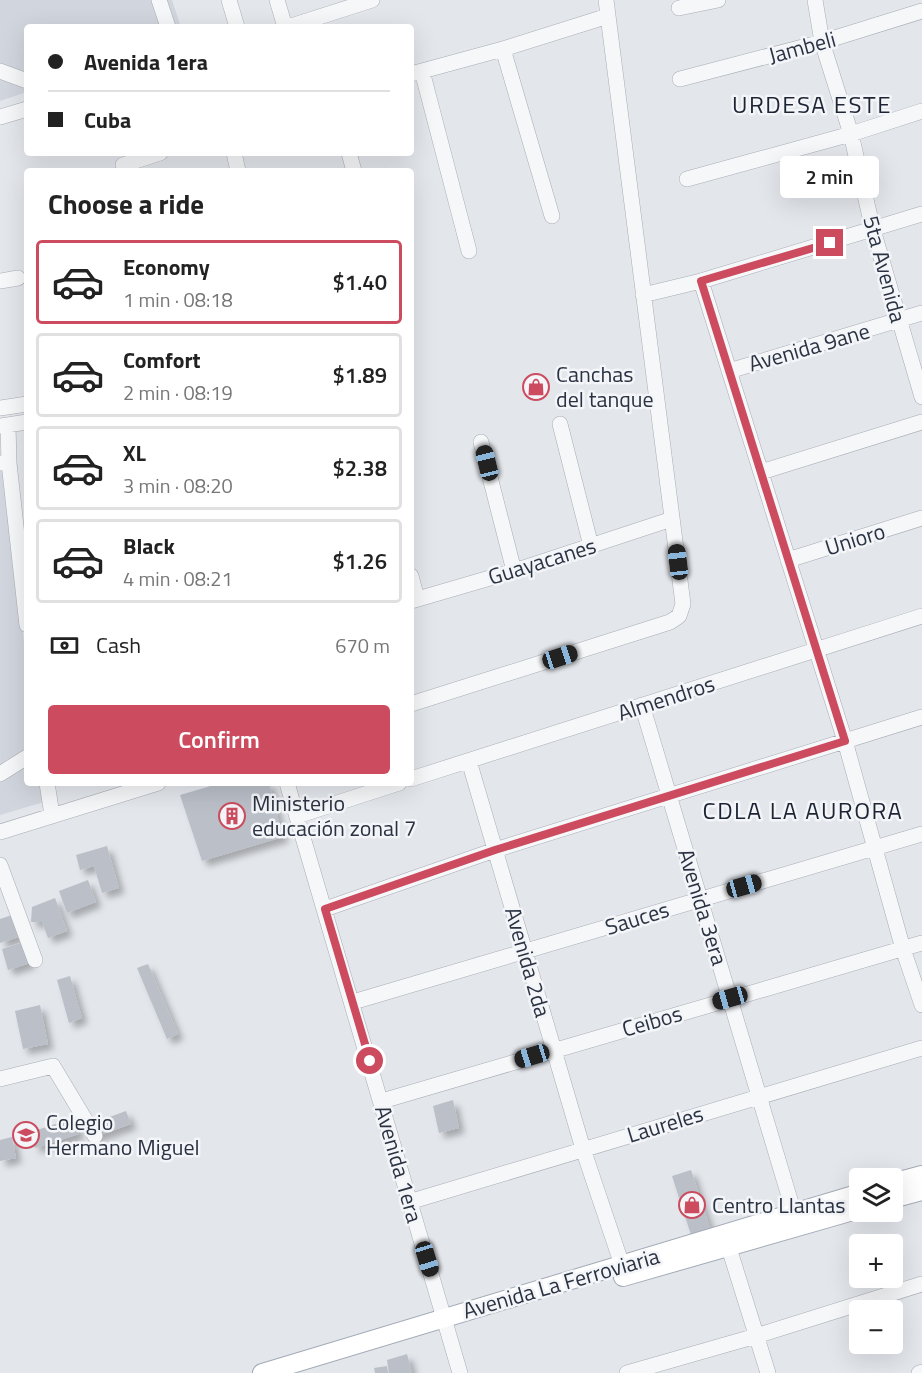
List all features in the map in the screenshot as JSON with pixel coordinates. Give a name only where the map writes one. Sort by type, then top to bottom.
[{"type":"main road","points":[[903,1181],[922,1175]]},
{"type":"main road","points":[[903,1196],[922,1191]]},
{"type":"main road","name":"Avenida La Ferroviaria","points":[[302,1373],[446,1322],[622,1265],[849,1196]]},
{"type":"main road","name":"Avenida La Ferroviaria","points":[[262,1373],[729,1248],[849,1212]]},
{"type":"street","points":[[159,0],[167,24]]},
{"type":"street","points":[[229,0],[236,24]]},
{"type":"street","points":[[277,0],[286,24]]},
{"type":"street","points":[[296,24],[372,0]]},
{"type":"street","points":[[414,703],[670,622],[679,616],[683,604],[606,0]]},
{"type":"street","points":[[679,8],[718,0]]},
{"type":"street","name":"5ta Avenida","points":[[815,0],[822,42],[851,134],[873,230],[922,397]]},
{"type":"street","name":"Jambeli","points":[[680,79],[822,42],[922,11]]},
{"type":"street","points":[[469,251],[417,73],[608,16]]},
{"type":"street","points":[[503,49],[552,216]]},
{"type":"street","points":[[0,71],[24,80]]},
{"type":"street","points":[[0,117],[24,110]]},
{"type":"street","points":[[687,179],[851,134],[922,111]]},
{"type":"street","points":[[122,163],[149,156]]},
{"type":"street","points":[[643,295],[701,281],[922,214]]},
{"type":"street","points":[[0,281],[18,278]]},
{"type":"street","points":[[701,281],[845,741],[903,949],[922,1005]]},
{"type":"street","name":"Avenida 9ane","points":[[729,371],[922,313]]},
{"type":"street","points":[[0,408],[24,404]]},
{"type":"street","points":[[761,472],[922,422]]},
{"type":"street","points":[[24,423],[4,426],[4,463],[24,604]]},
{"type":"street","points":[[560,424],[591,546]]},
{"type":"street","points":[[482,442],[514,571]]},
{"type":"street","name":"Unioro","points":[[788,560],[922,518]]},
{"type":"street","name":"Guayacanes","points":[[414,600],[514,571],[672,519]]},
{"type":"street","name":"Almendros","points":[[414,778],[922,616]]},
{"type":"street","name":"Avenida 3era","points":[[642,705],[794,1213]]},
{"type":"street","points":[[325,909],[495,850],[922,717]]},
{"type":"street","points":[[0,774],[24,759]]},
{"type":"street","name":"Avenida 2da","points":[[469,761],[583,1149],[622,1265]]},
{"type":"street","points":[[47,786],[52,815]]},
{"type":"street","points":[[0,832],[148,786]]},
{"type":"street","name":"Avenida 1era","points":[[288,786],[460,1373]]},
{"type":"street","points":[[297,816],[390,786]]},
{"type":"street","name":"Sauces","points":[[353,1002],[922,834]]},
{"type":"street","points":[[0,865],[35,960]]},
{"type":"street","name":"Ceibos","points":[[382,1101],[922,943]]},
{"type":"street","name":"Laureles","points":[[409,1202],[922,1048]]},
{"type":"street","points":[[0,1079],[53,1066],[95,1136]]},
{"type":"street","points":[[729,1248],[768,1373]]},
{"type":"street","points":[[627,1373],[756,1336],[922,1284]]},
{"type":"shaded area","points":[[0,0],[172,0],[180,24],[24,24],[24,93],[0,101]]},
{"type":"shaded area","points":[[0,449],[24,642],[24,786],[42,786],[44,802],[0,815]]},
{"type":"building","name":"Ministerio educación zonal 7","points":[[211,786],[270,786],[283,837],[202,861],[180,795]]},
{"type":"building","points":[[107,846],[119,888],[102,893],[94,866],[80,870],[76,855]]},
{"type":"building","points":[[88,880],[96,902],[67,913],[59,891]]},
{"type":"building","points":[[55,898],[67,931],[48,938],[42,922],[31,922],[32,907]]},
{"type":"building","points":[[12,915],[19,937],[0,943],[0,919]]},
{"type":"building","points":[[24,942],[30,963],[8,970],[2,949]]},
{"type":"building","points":[[148,964],[178,1034],[167,1039],[137,968]]},
{"type":"building","points":[[70,976],[82,1018],[69,1023],[57,980]]},
{"type":"building","points":[[40,1005],[48,1044],[23,1049],[15,1011]]},
{"type":"building","points":[[453,1100],[459,1128],[439,1133],[433,1106]]},
{"type":"building","points":[[126,1111],[131,1124],[89,1139],[85,1126]]},
{"type":"building","points":[[74,1118],[79,1134],[35,1148],[31,1132]]},
{"type":"building","points":[[12,1137],[16,1158],[0,1161],[0,1140]]},
{"type":"building","name":"Centro Llantas","points":[[691,1170],[712,1234],[693,1241],[672,1176]]},
{"type":"building","points":[[407,1354],[412,1373],[389,1373],[387,1360]]},
{"type":"building","points":[[387,1366],[388,1373],[375,1373],[374,1368]]},
{"type":"place","name":"Canchas del tanque","points":[[536,387]]},
{"type":"place","name":"Ministerio educación zonal 7","points":[[232,816]]},
{"type":"place","name":"Colegio Hermano Miguel","points":[[26,1135]]},
{"type":"place","name":"Centro Llantas","points":[[692,1205]]},
{"type":"district","name":"URDESA ESTE","points":[[812,105]]},
{"type":"district","name":"CDLA LA AURORA","points":[[803,811]]},
{"type":"route","points":[[370,1061],[325,909],[495,850],[845,741],[701,281],[830,243]]}]
